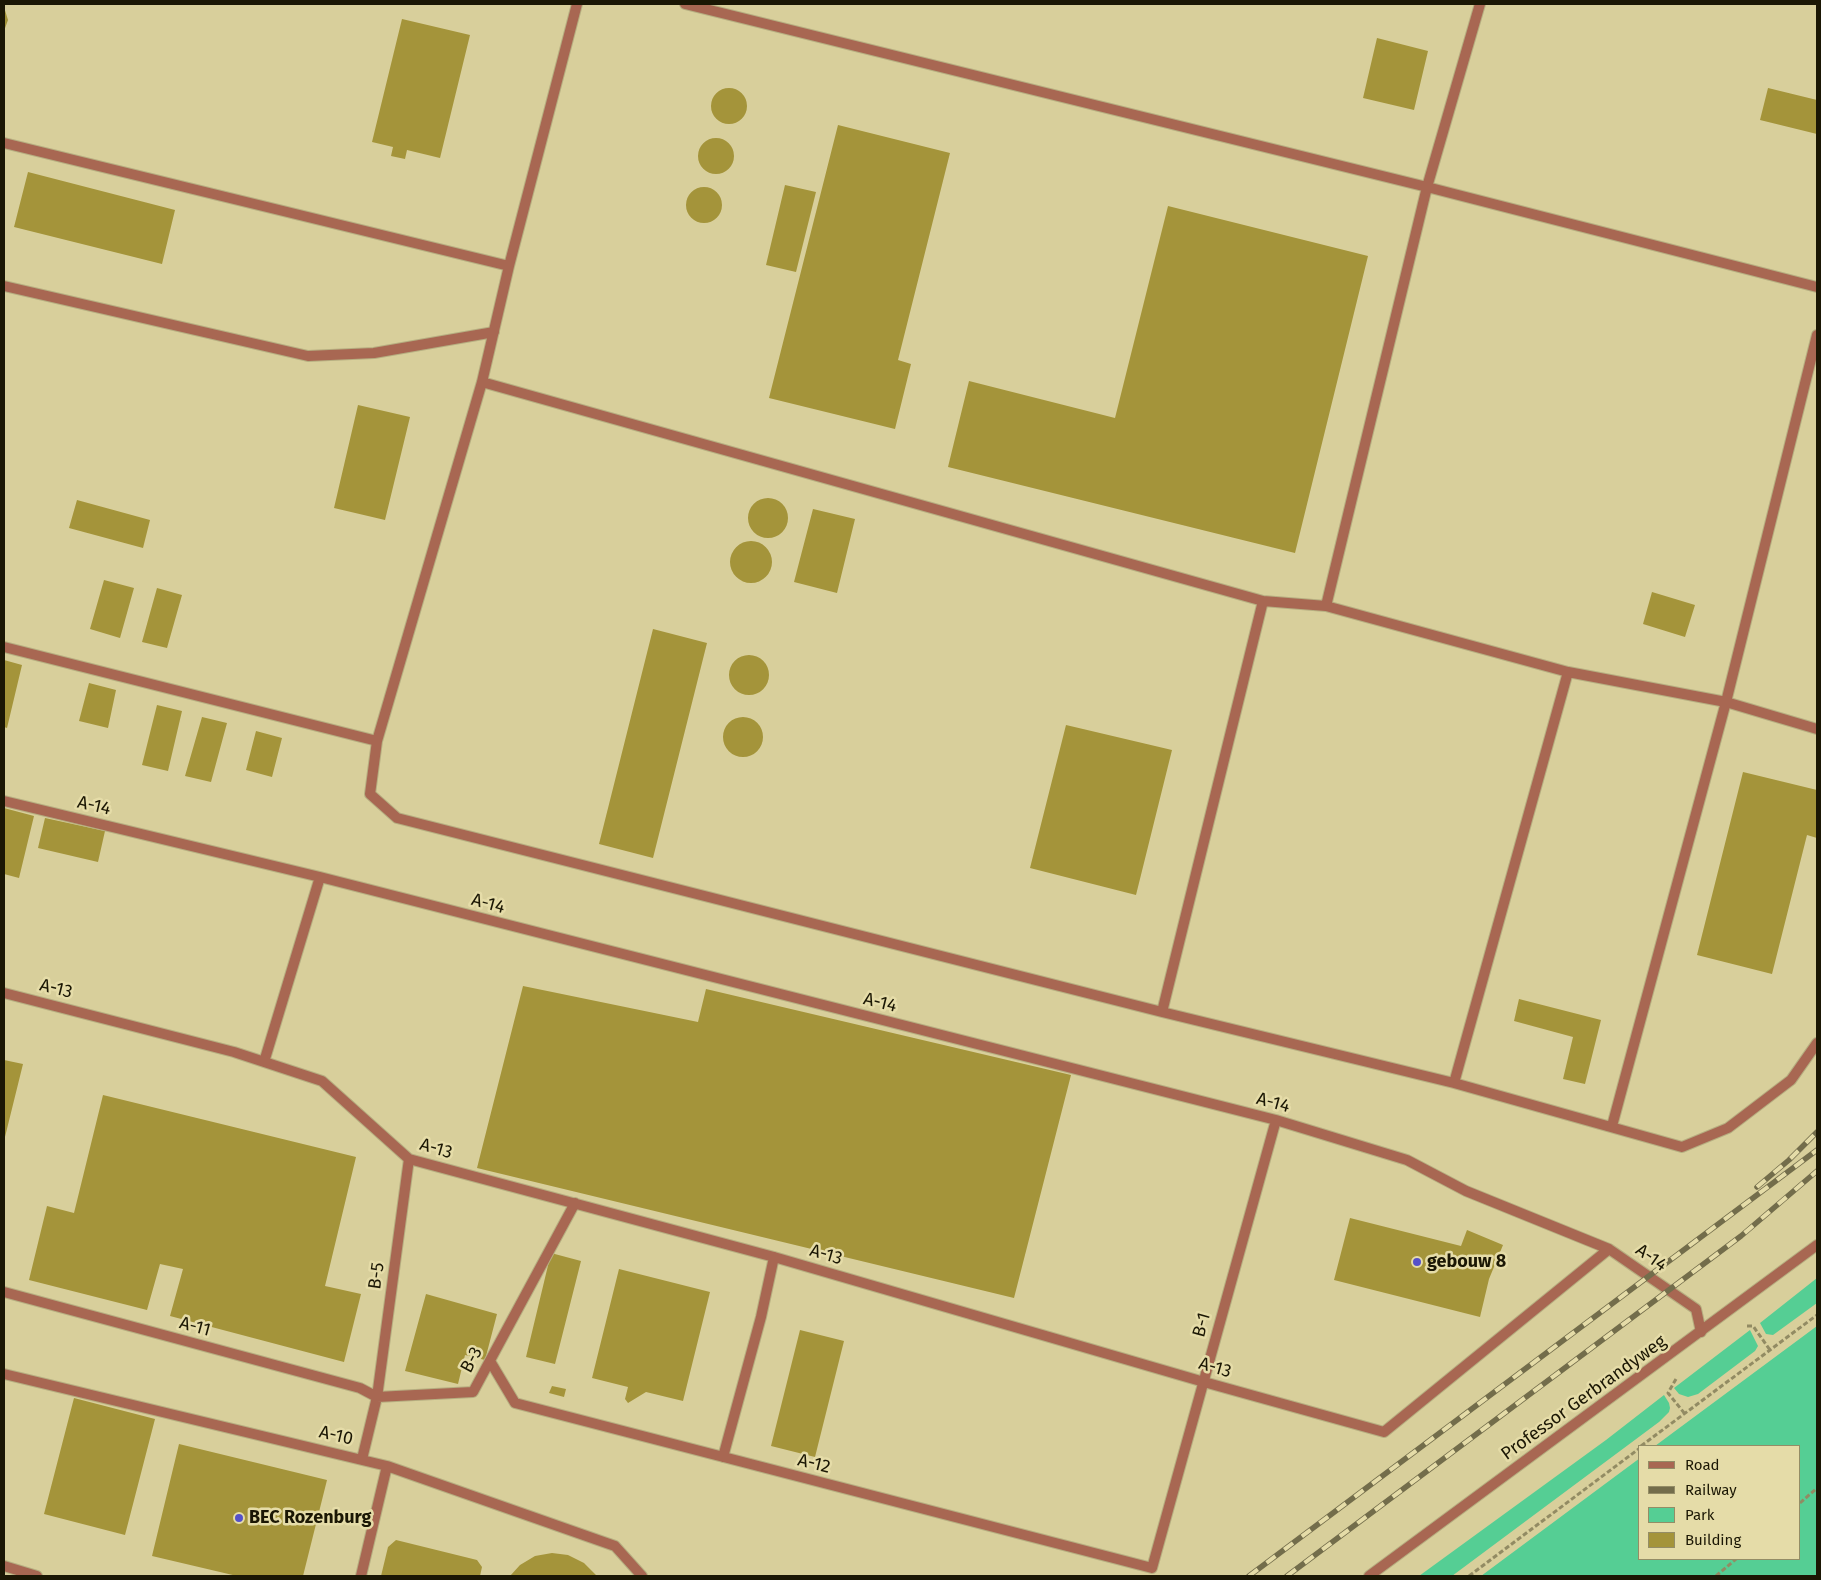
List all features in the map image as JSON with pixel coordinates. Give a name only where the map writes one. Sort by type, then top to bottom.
[{"type":"street","points":[[577,4],[509,266],[482,382],[377,740],[370,794],[397,818],[1162,1012],[1454,1083],[1682,1147],[1728,1128],[1791,1080],[1817,1043]]},
{"type":"street","points":[[685,4],[1427,187],[1817,287]]},
{"type":"street","points":[[1326,606],[1427,187],[1480,4]]},
{"type":"street","points":[[4,143],[509,266]]},
{"type":"street","points":[[4,286],[308,356],[374,353],[494,332]]},
{"type":"street","points":[[1612,1126],[1726,702],[1817,335]]},
{"type":"street","points":[[482,382],[1262,601],[1326,606],[1568,672],[1726,702],[1817,729]]},
{"type":"street","points":[[1162,1012],[1262,601]]},
{"type":"street","points":[[4,647],[377,740]]},
{"type":"street","points":[[1454,1083],[1568,672]]},
{"type":"street","name":"A-14","points":[[4,801],[320,877],[1276,1120],[1407,1160],[1466,1191],[1609,1249],[1696,1309],[1701,1332]]},
{"type":"street","points":[[264,1062],[320,877]]},
{"type":"street","name":"A-13","points":[[4,993],[234,1052],[322,1081],[409,1159],[774,1257],[1204,1382],[1384,1432],[1609,1249]]},
{"type":"street","name":"B-1","points":[[1152,1568],[1276,1120]]},
{"type":"street","name":"B-5","points":[[377,1397],[409,1159]]},
{"type":"street","name":"B-3","points":[[377,1397],[473,1392],[575,1203]]},
{"type":"street","name":"Professor Gerbrandyweg","points":[[1369,1576],[1817,1245]]},
{"type":"street","points":[[723,1457],[761,1317],[774,1257]]},
{"type":"street","name":"A-11","points":[[4,1292],[360,1388],[377,1397]]},
{"type":"street","name":"A-12","points":[[490,1361],[515,1403],[1152,1568]]},
{"type":"street","name":"A-10","points":[[4,1374],[387,1466],[615,1546],[642,1576]]},
{"type":"street","points":[[362,1459],[377,1397]]},
{"type":"street","points":[[361,1576],[387,1466]]},
{"type":"street","points":[[4,1566],[37,1576]]},
{"type":"path","points":[[1644,1445],[1817,1315]]},
{"type":"path","points":[[1469,1576],[1638,1449]]},
{"type":"path","points":[[1801,1502],[1817,1488]]},
{"type":"path","points":[[1716,1576],[1735,1560]]},
{"type":"green space","points":[[1817,1278],[1817,1303],[1773,1335],[1766,1334],[1760,1323]]},
{"type":"green space","points":[[1817,1326],[1817,1576],[1481,1576],[1638,1459],[1638,1560],[1801,1560],[1801,1445],[1656,1445]]},
{"type":"green space","points":[[1750,1330],[1758,1346],[1755,1351],[1698,1394],[1688,1397],[1679,1394],[1674,1388]]},
{"type":"green space","points":[[1664,1395],[1670,1408],[1669,1412],[1659,1422],[1452,1576],[1419,1576],[1606,1440]]},
{"type":"building","points":[[4,7],[8,20],[4,31]]},
{"type":"building","points":[[402,19],[470,35],[440,158],[407,150],[405,159],[391,156],[393,147],[372,142]]},
{"type":"building","points":[[1377,38],[1428,51],[1414,110],[1363,98]]},
{"type":"building","points":[[729,88],[741,94],[747,106],[741,118],[729,124],[717,118],[711,106],[717,94]]},
{"type":"building","points":[[1768,88],[1817,100],[1817,134],[1760,120]]},
{"type":"building","points":[[838,125],[950,153],[898,360],[911,364],[895,429],[769,398]]},
{"type":"building","points":[[716,138],[728,144],[734,156],[728,168],[716,174],[704,168],[698,156],[704,144]]},
{"type":"building","points":[[28,172],[175,210],[162,264],[14,227]]},
{"type":"building","points":[[785,185],[816,192],[796,272],[766,265]]},
{"type":"building","points":[[704,187],[716,193],[722,205],[716,217],[704,223],[692,217],[686,205],[692,193]]},
{"type":"building","points":[[1168,206],[1368,256],[1295,553],[948,467],[969,381],[1115,418]]},
{"type":"building","points":[[358,405],[410,417],[385,520],[334,508]]},
{"type":"building","points":[[772,498],[779,501],[785,507],[788,518],[787,526],[779,535],[772,538],[764,538],[757,535],[749,526],[748,514],[751,507],[760,499]]},
{"type":"building","points":[[77,500],[150,520],[143,548],[69,528]]},
{"type":"building","points":[[813,509],[855,519],[837,593],[794,582]]},
{"type":"building","points":[[751,541],[766,547],[772,562],[766,577],[751,583],[736,577],[730,562],[736,547]]},
{"type":"building","points":[[104,580],[134,588],[120,638],[90,629]]},
{"type":"building","points":[[157,588],[182,595],[167,648],[142,642]]},
{"type":"building","points":[[1652,592],[1695,605],[1685,637],[1643,624]]},
{"type":"building","points":[[653,629],[707,643],[653,858],[599,844]]},
{"type":"building","points":[[745,655],[753,655],[760,658],[766,664],[769,675],[766,686],[760,692],[753,695],[745,695],[738,692],[732,686],[729,679],[729,671],[732,664],[738,658]]},
{"type":"building","points":[[4,660],[22,665],[7,728],[4,727]]},
{"type":"building","points":[[89,683],[116,690],[108,728],[79,721]]},
{"type":"building","points":[[157,705],[182,711],[168,771],[142,765]]},
{"type":"building","points":[[202,717],[227,723],[211,782],[185,776]]},
{"type":"building","points":[[747,717],[754,720],[760,726],[763,737],[762,745],[754,754],[747,757],[739,757],[732,754],[724,745],[723,733],[726,726],[735,718]]},
{"type":"building","points":[[1066,725],[1172,750],[1136,895],[1030,868]]},
{"type":"building","points":[[256,731],[282,738],[272,777],[246,770]]},
{"type":"building","points":[[1743,772],[1817,790],[1817,838],[1807,835],[1772,974],[1697,955]]},
{"type":"building","points":[[4,808],[34,816],[19,878],[4,874]]},
{"type":"building","points":[[45,818],[105,831],[98,862],[38,848]]},
{"type":"building","points":[[523,986],[698,1022],[706,989],[1071,1075],[1014,1298],[477,1168]]},
{"type":"building","points":[[1519,999],[1601,1020],[1585,1084],[1563,1079],[1573,1037],[1514,1021]]},
{"type":"building","points":[[4,1060],[23,1064],[4,1141]]},
{"type":"building","points":[[103,1095],[356,1157],[325,1286],[361,1294],[344,1362],[170,1316],[183,1269],[160,1264],[147,1310],[29,1280],[47,1206],[74,1213]]},
{"type":"building","name":"gebouw 8","points":[[1350,1218],[1461,1246],[1467,1230],[1503,1245],[1489,1279],[1480,1317],[1334,1280]]},
{"type":"building","points":[[551,1253],[581,1261],[555,1364],[526,1357]]},
{"type":"building","points":[[619,1269],[710,1292],[683,1401],[646,1392],[628,1403],[625,1399],[628,1387],[592,1378]]},
{"type":"building","points":[[426,1294],[497,1314],[485,1360],[465,1355],[458,1384],[405,1371]]},
{"type":"building","points":[[800,1330],[844,1341],[815,1457],[771,1446]]},
{"type":"building","points":[[552,1386],[566,1389],[564,1397],[549,1393]]},
{"type":"building","points":[[74,1398],[155,1419],[125,1535],[44,1514]]},
{"type":"building","name":"BEC Rozenburg","points":[[179,1444],[327,1480],[303,1576],[237,1576],[152,1556]]},
{"type":"building","points":[[396,1540],[477,1560],[482,1567],[480,1576],[381,1576],[388,1547]]},
{"type":"building","points":[[552,1553],[568,1555],[584,1563],[597,1576],[510,1576],[520,1565],[535,1556]]},
{"type":"railway","points":[[1757,1187],[1789,1160],[1817,1132]]},
{"type":"railway","points":[[1249,1576],[1817,1150]]},
{"type":"railway","points":[[1287,1576],[1741,1236],[1817,1171]]},
{"type":"place","name":"gebouw 8","points":[[1417,1262]]},
{"type":"place","name":"BEC Rozenburg","points":[[239,1518]]}]
